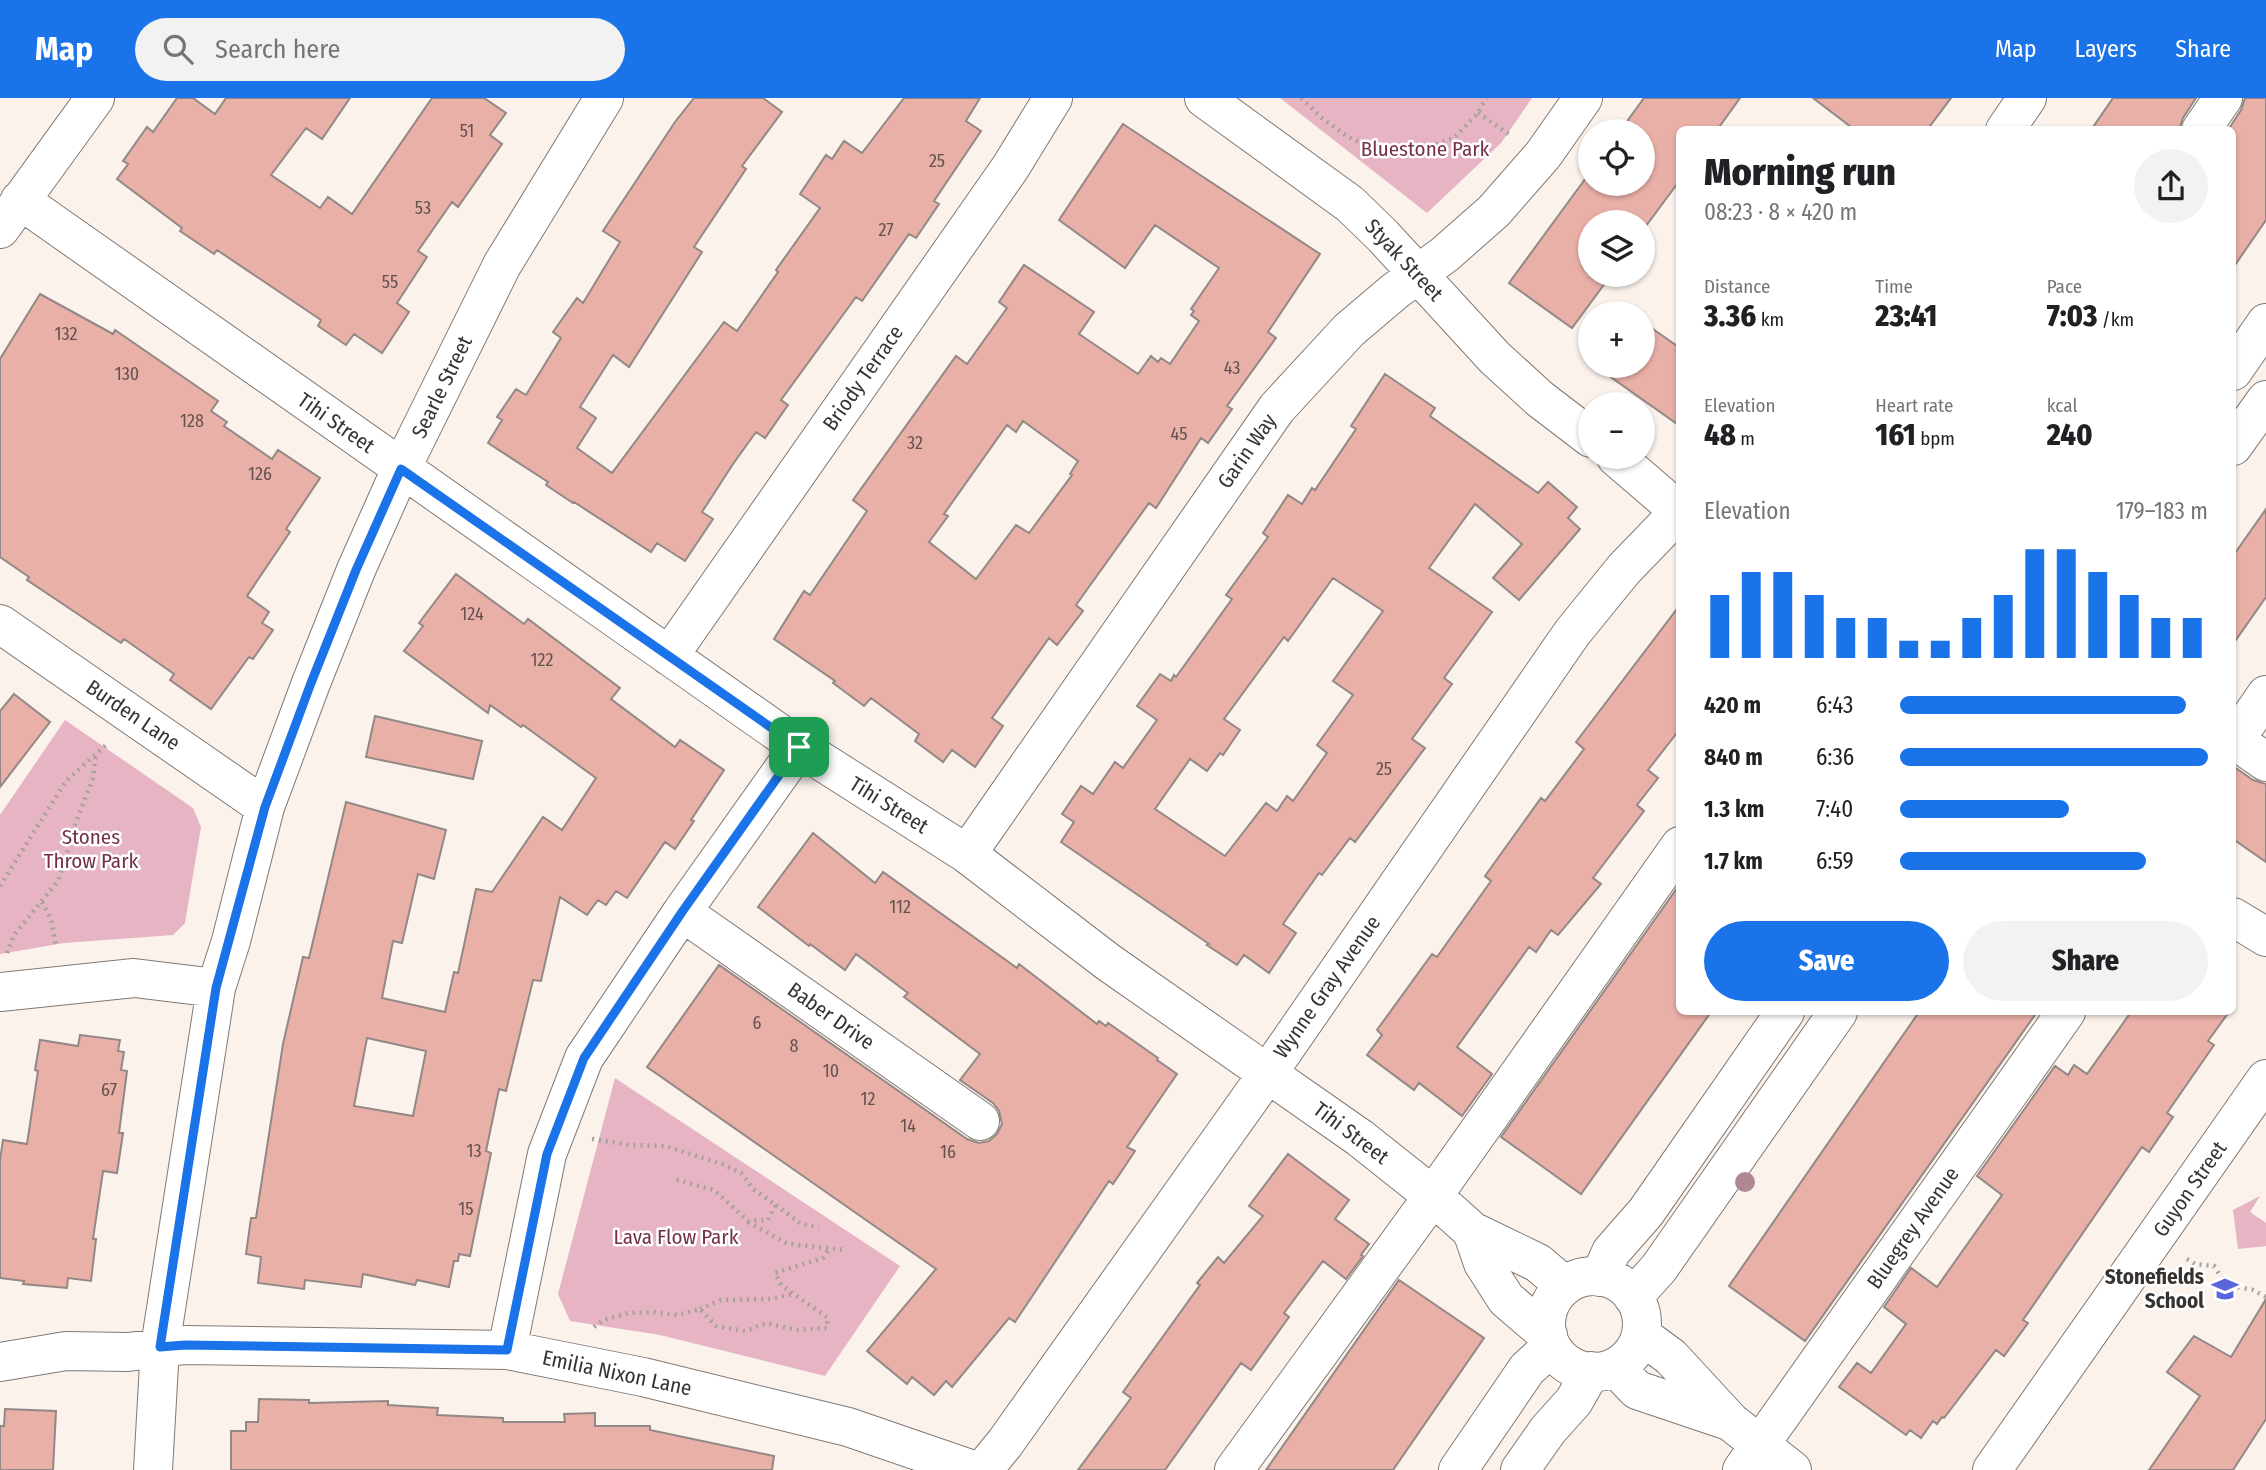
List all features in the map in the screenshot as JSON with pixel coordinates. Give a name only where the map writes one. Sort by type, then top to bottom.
[{"type":"street","points":[[10,215],[95,98]]},
{"type":"street","name":"Searle Street","points":[[153,1470],[160,1347],[216,988],[265,807],[356,570],[401,469],[502,265],[604,98]]},
{"type":"street","name":"Briody Terrace","points":[[670,656],[1010,168],[1053,98]]},
{"type":"street","name":"Styak Street","points":[[1204,98],[1350,204],[1495,358],[1540,399],[1578,428]]},
{"type":"street","name":"Garin Way","points":[[967,854],[1277,408],[1349,330],[1494,211],[1543,155],[1583,98]]},
{"type":"street","points":[[2008,126],[2026,98]]},
{"type":"street","points":[[2204,126],[2223,98]]},
{"type":"street","name":"Tihi Street","points":[[10,215],[401,469],[799,747],[967,854],[1108,962],[1360,1138],[1472,1231],[1583,1281]]},
{"type":"street","points":[[2236,367],[2266,323]]},
{"type":"street","points":[[2236,442],[2266,400]]},
{"type":"street","points":[[1630,469],[1676,509]]},
{"type":"street","name":"Wynne Gray Avenue","points":[[983,1470],[1005,1443],[1268,1073],[1572,634],[1624,569],[1676,516]]},
{"type":"street","name":"Burden Lane","points":[[0,624],[265,807]]},
{"type":"street","points":[[2236,737],[2266,695]]},
{"type":"street","points":[[2236,741],[2266,762]]},
{"type":"street","points":[[507,1350],[547,1154],[575,1076],[584,1058],[682,912],[799,747]]},
{"type":"street","points":[[1234,1470],[1433,1196],[1676,852]]},
{"type":"street","name":"Baber Drive","points":[[682,912],[980,1121]]},
{"type":"street","points":[[2236,919],[2266,937]]},
{"type":"street","points":[[3,975],[134,978],[216,988]]},
{"type":"street","points":[[1783,1015],[1646,1212],[1583,1281],[1554,1297],[1546,1324],[1549,1341],[1567,1365],[1604,1370],[1637,1390],[1792,1470]]},
{"type":"street","points":[[1633,1297],[1659,1268],[1836,1015]]},
{"type":"street","name":"Bluegrey Avenue","points":[[1744,1445],[2064,1015]]},
{"type":"street","name":"Guyon Street","points":[[1992,1470],[2266,1079]]},
{"type":"street","name":"Tihi Street","points":[[1472,1231],[1483,1263],[1506,1298],[1549,1341]]},
{"type":"street","points":[[1520,1470],[1548,1430],[1604,1370],[1631,1354],[1641,1335],[1640,1312],[1633,1297],[1619,1283],[1583,1281]]},
{"type":"street","points":[[1641,1335],[1671,1357],[1744,1445]]},
{"type":"street","points":[[1458,1470],[1549,1341]]},
{"type":"street","name":"Emilia Nixon Lane","points":[[0,1362],[66,1351],[128,1352],[185,1345],[507,1350],[643,1377],[848,1427],[973,1470]]},
{"type":"path","points":[[1301,98],[1348,138],[1379,151],[1414,153],[1454,138],[1478,113],[1486,98]]},
{"type":"path","points":[[1478,113],[1511,136]]},
{"type":"path","points":[[1314,128],[1322,118]]},
{"type":"path","points":[[0,886],[66,781],[110,743]]},
{"type":"path","points":[[3,975],[14,935],[58,881],[71,835],[93,778],[96,753]]},
{"type":"path","points":[[42,902],[51,919],[57,953]]},
{"type":"path","points":[[588,1139],[665,1146],[722,1164],[741,1173],[754,1189],[801,1224],[819,1227]]},
{"type":"path","points":[[674,1179],[714,1190],[748,1221],[788,1244],[846,1250]]},
{"type":"path","points":[[748,1221],[768,1220],[776,1205]]},
{"type":"path","points":[[2154,1241],[2196,1264],[2214,1266],[2226,1285],[2253,1290],[2266,1297]]},
{"type":"path","points":[[700,1309],[716,1326],[745,1331],[767,1323],[796,1330],[827,1328],[828,1318],[781,1285],[775,1273],[824,1258],[830,1248]]},
{"type":"path","points":[[591,1331],[603,1320],[628,1313],[677,1315],[721,1300],[769,1299],[793,1294]]},
{"type":"green space","name":"Bluestone Park","points":[[1280,98],[1532,98],[1501,143],[1427,213]]},
{"type":"green space","name":"Stones Throw Park","points":[[65,720],[193,808],[201,827],[185,923],[173,935],[64,943],[0,954],[0,815]]},
{"type":"green space","name":"Lava Flow Park","points":[[615,1078],[900,1266],[825,1376],[660,1335],[570,1321],[558,1294]]},
{"type":"green space","points":[[2260,1196],[2250,1212],[2266,1223],[2266,1246],[2238,1249],[2233,1210]]},
{"type":"building","points":[[177,98],[193,98],[215,114],[226,98],[350,98],[322,139],[306,128],[271,175],[320,208],[328,197],[352,214],[432,98],[484,98],[506,113],[490,135],[502,144],[458,207],[452,202],[418,251],[427,257],[397,303],[409,312],[382,353],[354,334],[346,345],[318,326],[321,320],[217,250],[214,254],[180,231],[182,228],[117,179],[128,164],[123,161],[147,127],[153,132]]},
{"type":"building","points":[[694,98],[763,98],[782,112],[742,166],[746,169],[694,247],[702,252],[629,367],[613,355],[580,407],[596,418],[577,448],[612,473],[724,322],[737,331],[778,272],[776,270],[820,208],[800,194],[826,155],[832,159],[844,141],[862,153],[904,98],[980,98],[966,121],[981,131],[934,201],[939,204],[916,238],[909,234],[862,301],[856,297],[781,400],[788,405],[765,438],[756,432],[733,464],[702,512],[713,519],[685,561],[657,543],[651,552],[546,485],[548,482],[488,443],[502,420],[497,417],[516,389],[526,395],[561,338],[553,332],[577,298],[583,303],[620,242],[603,231],[675,122]]},
{"type":"building","points":[[1644,98],[1740,98],[1720,126],[1676,126],[1676,185],[1655,214],[1655,210],[1578,210],[1578,287],[1602,287],[1592,301],[1578,301],[1578,320],[1572,328],[1509,283],[1578,189],[1578,196],[1655,196],[1655,119],[1629,119]]},
{"type":"building","points":[[1813,98],[1951,98],[1930,126],[1850,126]]},
{"type":"building","points":[[2113,98],[2196,98],[2180,126],[2094,126]]},
{"type":"building","points":[[2245,98],[2266,98],[2266,220],[2236,264],[2236,126],[2231,126]]},
{"type":"building","points":[[1123,124],[1320,254],[1268,332],[1276,338],[1227,406],[1232,409],[1208,443],[1201,438],[1156,508],[1149,503],[1076,605],[1083,611],[1057,645],[1049,638],[992,718],[1003,726],[975,767],[952,750],[943,762],[915,741],[919,734],[871,698],[864,706],[833,683],[835,681],[774,639],[804,591],[810,595],[867,511],[853,500],[956,356],[967,364],[1007,308],[999,302],[1024,265],[1094,312],[1079,334],[1138,374],[1151,356],[1158,362],[1161,358],[1170,364],[1199,321],[1191,315],[1194,311],[1191,309],[1219,268],[1155,225],[1125,268],[1059,220]],"holes":[[[1023,421],[1078,461],[1070,474],[1072,475],[1029,533],[1016,525],[976,579],[929,542],[948,516],[944,514],[1007,425],[1016,432]]]},
{"type":"building","points":[[40,294],[113,334],[115,330],[218,401],[211,411],[227,422],[224,426],[272,459],[278,450],[320,478],[286,529],[290,532],[247,596],[269,612],[262,623],[273,630],[253,659],[249,657],[211,709],[170,680],[174,674],[124,639],[121,643],[27,580],[29,577],[0,557],[0,359]]},
{"type":"building","points":[[1655,330],[1676,345],[1676,423],[1655,408],[1655,392],[1632,392],[1612,378],[1655,378]]},
{"type":"building","points":[[1385,374],[1435,408],[1430,416],[1538,493],[1548,482],[1577,507],[1568,518],[1580,529],[1519,600],[1493,578],[1522,544],[1475,504],[1429,568],[1492,612],[1444,678],[1452,684],[1412,739],[1425,748],[1355,842],[1350,838],[1322,875],[1319,873],[1283,924],[1296,933],[1269,973],[1244,955],[1237,965],[1061,842],[1074,822],[1062,814],[1081,786],[1093,794],[1115,762],[1123,768],[1157,720],[1137,706],[1160,674],[1171,681],[1174,675],[1176,677],[1232,599],[1226,595],[1268,537],[1263,533],[1288,495],[1302,504],[1312,488],[1315,490],[1356,429],[1351,426]],"holes":[[[1333,578],[1383,611],[1333,681],[1353,695],[1317,745],[1327,753],[1293,801],[1287,796],[1277,811],[1266,803],[1225,856],[1155,809],[1190,759],[1207,771],[1220,753],[1223,755],[1240,730],[1224,719],[1284,637],[1288,641]]]},
{"type":"building","points":[[2266,509],[2266,597],[2236,640],[2236,552]]},
{"type":"building","points":[[456,574],[524,624],[528,619],[620,688],[611,699],[675,747],[680,740],[724,770],[675,849],[665,842],[627,898],[616,891],[606,905],[598,900],[587,915],[560,897],[541,981],[533,980],[506,1091],[499,1089],[486,1151],[491,1153],[470,1256],[459,1254],[458,1261],[454,1261],[449,1287],[417,1280],[415,1285],[363,1274],[361,1287],[305,1280],[304,1289],[258,1283],[261,1257],[246,1254],[251,1218],[256,1218],[283,1044],[303,957],[309,958],[346,802],[446,830],[434,879],[418,874],[402,943],[393,941],[382,998],[445,1012],[454,972],[458,973],[476,889],[492,892],[543,817],[562,830],[596,778],[523,725],[521,727],[490,705],[488,713],[404,651],[423,626],[419,623]],"holes":[[[367,1038],[426,1051],[413,1116],[354,1106]]]},
{"type":"building","points":[[1676,610],[1676,734],[1648,770],[1658,778],[1637,805],[1644,811],[1593,878],[1601,884],[1558,935],[1551,930],[1536,952],[1529,947],[1457,1047],[1492,1074],[1462,1116],[1419,1083],[1414,1090],[1367,1055],[1382,1035],[1377,1030],[1432,954],[1437,957],[1491,881],[1485,876],[1541,798],[1545,801],[1584,749],[1576,742]]},
{"type":"building","points":[[14,694],[50,722],[0,787],[0,711]]},
{"type":"building","points":[[375,716],[482,741],[473,779],[366,757]]},
{"type":"building","points":[[2236,768],[2253,780],[2266,784],[2266,862],[2236,841]]},
{"type":"building","points":[[813,833],[875,883],[883,872],[1017,968],[1019,964],[1097,1024],[1099,1021],[1106,1026],[1108,1023],[1177,1074],[1127,1147],[1135,1151],[1113,1184],[1109,1181],[1015,1322],[1009,1318],[952,1387],[946,1381],[934,1395],[912,1377],[907,1384],[867,1351],[936,1269],[647,1067],[719,965],[967,1139],[979,1143],[989,1141],[997,1134],[1002,1124],[999,1111],[993,1103],[960,1080],[980,1054],[904,997],[908,993],[856,954],[845,970],[758,907]]},
{"type":"building","points":[[1676,890],[1676,1015],[1709,1015],[1581,1194],[1501,1137]]},
{"type":"building","points":[[1917,1015],[2035,1015],[1805,1341],[1729,1286]]},
{"type":"building","points":[[2129,1015],[2227,1015],[2208,1041],[2214,1045],[2167,1113],[2173,1117],[2149,1152],[2142,1147],[2023,1320],[2028,1323],[2004,1356],[1996,1350],[1944,1418],[1937,1424],[1933,1421],[1921,1438],[1910,1430],[1906,1435],[1839,1387],[1857,1363],[1871,1373],[1906,1324],[1884,1307],[1911,1268],[1937,1287],[2002,1195],[1977,1176],[2055,1066],[2068,1075],[2074,1065],[2087,1074]]},
{"type":"building","points":[[80,1035],[120,1040],[118,1051],[124,1052],[121,1070],[127,1071],[117,1173],[103,1171],[93,1239],[96,1239],[91,1281],[68,1278],[67,1288],[23,1284],[24,1281],[0,1278],[0,1160],[3,1140],[27,1144],[40,1040],[78,1046]]},
{"type":"building","points":[[1288,1154],[1349,1200],[1335,1219],[1369,1244],[1361,1255],[1363,1256],[1346,1279],[1323,1261],[1284,1313],[1289,1317],[1251,1370],[1241,1363],[1165,1470],[1078,1470],[1131,1398],[1123,1392],[1200,1285],[1197,1283],[1218,1257],[1224,1263],[1263,1216],[1249,1206]]},
{"type":"building","points":[[1399,1280],[1484,1338],[1393,1470],[1266,1470]]},
{"type":"building","points":[[2266,1299],[2266,1419],[2233,1470],[2149,1470],[2200,1396],[2167,1372],[2194,1336],[2231,1357]]},
{"type":"building","points":[[259,1399],[309,1400],[309,1403],[388,1401],[388,1405],[438,1408],[437,1415],[503,1418],[503,1422],[565,1422],[564,1414],[595,1413],[595,1426],[650,1426],[650,1430],[774,1456],[772,1470],[231,1470],[231,1431],[246,1431],[246,1422],[258,1422]]},
{"type":"building","points":[[5,1409],[56,1411],[53,1470],[0,1470],[0,1426],[4,1426]]},
{"type":"place","name":"Stonefields School","points":[[2225,1289]]},
{"type":"route","points":[[401,469],[799,747],[682,912],[584,1058],[575,1076],[547,1154],[507,1350],[185,1345],[160,1347],[216,988],[231,941],[265,807],[356,570],[401,469]]}]
